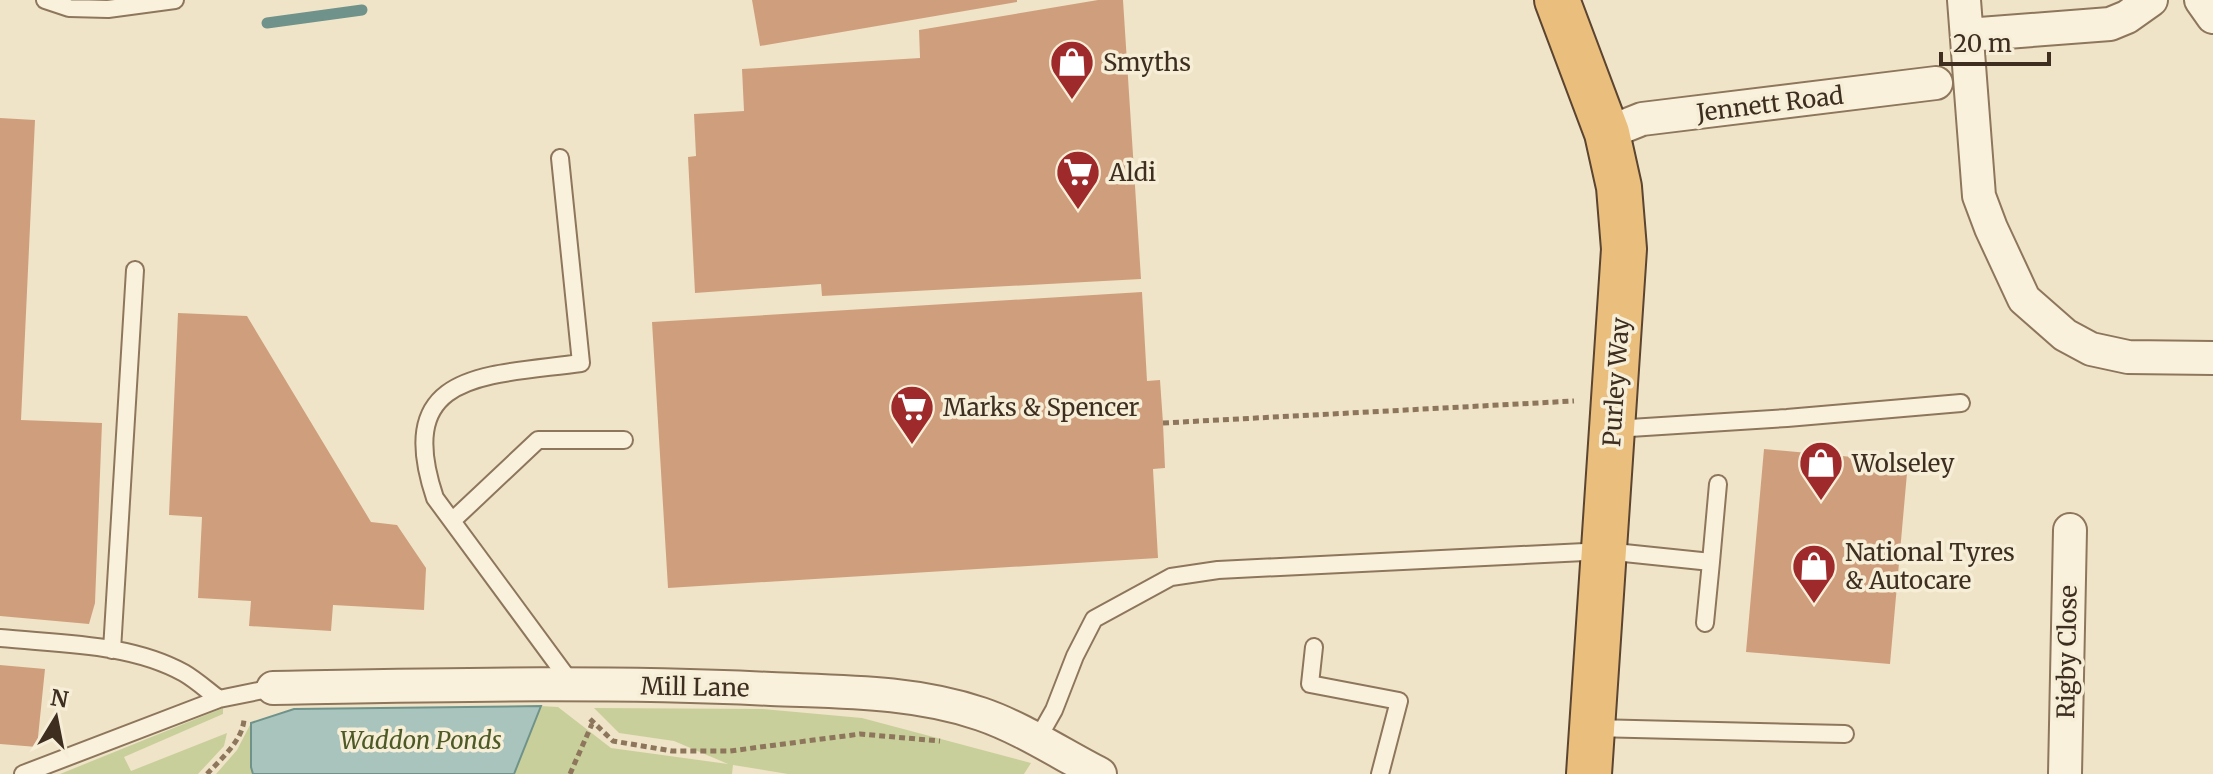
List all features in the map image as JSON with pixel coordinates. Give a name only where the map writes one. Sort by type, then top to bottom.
[{"type":"highway","name":"Purley Way","points":[[1557,0],[1607,133],[1619,187],[1624,249],[1589,774]]},
{"type":"street","points":[[1964,0],[1979,196],[2024,299],[2065,335],[2091,349],[2128,357],[2213,358]]},
{"type":"street","points":[[1967,35],[2110,24],[2127,17],[2151,0]]},
{"type":"street","points":[[2201,0],[2213,17]]},
{"type":"street","name":"Jennett Road","points":[[1607,133],[1642,119],[1936,83]]},
{"type":"street","name":"Rigby Close","points":[[2065,774],[2070,530]]},
{"type":"street","name":"Mill Lane","points":[[273,688],[467,684],[745,688],[893,695],[982,714],[1100,774]]},
{"type":"lane","points":[[45,0],[69,8],[108,9],[175,0]]},
{"type":"lane","points":[[560,158],[581,363],[484,377],[460,384],[440,397],[429,414],[423,440],[425,467],[435,498],[573,686]]},
{"type":"lane","points":[[112,650],[135,270]]},
{"type":"lane","points":[[1614,414],[1787,418],[1961,403]]},
{"type":"lane","points":[[452,521],[538,440],[624,440]]},
{"type":"lane","points":[[1705,623],[1718,484]]},
{"type":"lane","points":[[1037,740],[1054,710],[1075,656],[1094,619],[1171,577],[1218,570],[1605,551],[1711,562]]},
{"type":"lane","points":[[0,638],[112,650],[183,672],[219,699]]},
{"type":"lane","points":[[1314,647],[1310,684],[1399,701],[1380,774]]},
{"type":"lane","points":[[23,774],[219,699],[273,688]]},
{"type":"lane","points":[[1592,728],[1845,734]]},
{"type":"path","points":[[1163,423],[1614,414]]},
{"type":"path","points":[[573,686],[592,724],[613,741],[672,751],[730,751],[860,734],[955,745]]},
{"type":"path","points":[[207,774],[243,729],[244,719]]},
{"type":"path","points":[[570,774],[592,724]]},
{"type":"green space","points":[[558,707],[611,748],[728,764],[674,741],[619,733],[594,708],[763,709],[862,718],[1031,763],[1024,774],[788,774],[733,765],[732,774],[216,774],[237,750],[251,723],[294,709]]},
{"type":"green space","points":[[223,708],[223,714],[124,757],[131,771],[227,733],[224,746],[198,774],[60,774]]},
{"type":"water","name":"Waddon Ponds","points":[[541,706],[514,774],[253,774],[251,767],[251,723],[294,709]]},
{"type":"building","points":[[752,0],[1017,0],[1017,2],[760,46]]},
{"type":"building","points":[[1098,0],[1123,0],[1141,279],[822,296],[821,284],[695,293],[688,157],[696,156],[694,114],[744,111],[742,69],[920,58],[919,30]]},
{"type":"building","points":[[0,118],[35,120],[21,420],[102,423],[95,603],[89,624],[0,616]]},
{"type":"building","name":"Marks & Spencer","points":[[1142,292],[1147,381],[1160,380],[1163,423],[1165,468],[1153,469],[1158,558],[668,588],[652,322]]},
{"type":"building","points":[[178,313],[247,316],[371,522],[397,525],[426,568],[424,610],[333,605],[331,631],[249,626],[251,601],[198,598],[202,517],[169,515]]},
{"type":"building","points":[[1764,449],[1908,462],[1890,664],[1746,652]]},
{"type":"building","points":[[0,665],[45,669],[37,747],[0,744]]},
{"type":"waterway","points":[[267,23],[362,10]]},
{"type":"place","name":"Smyths","points":[[1072,101]]},
{"type":"place","name":"Aldi","points":[[1078,211]]},
{"type":"place","name":"Marks & Spencer","points":[[912,446]]},
{"type":"place","name":"Wolseley","points":[[1821,502]]},
{"type":"place","name":"National Tyres & Autocare","points":[[1814,605]]}]
